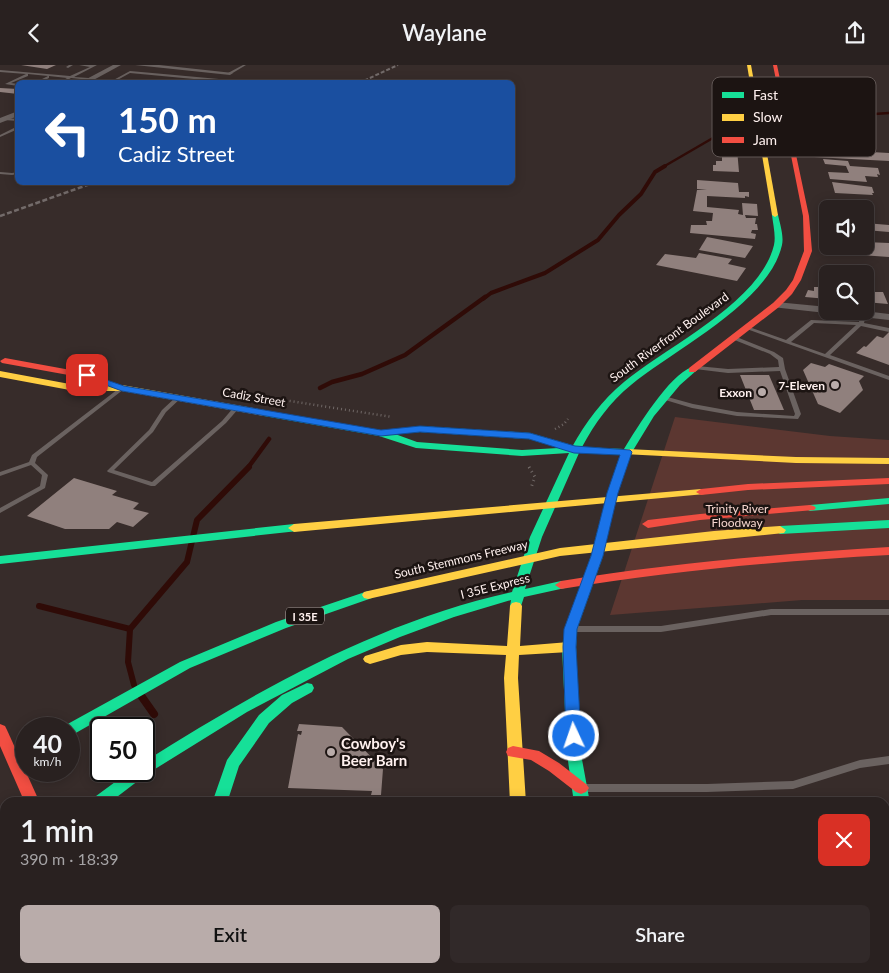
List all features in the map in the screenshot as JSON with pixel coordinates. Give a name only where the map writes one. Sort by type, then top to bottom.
[{"type":"main road","name":"South Riverfront Boulevard","points":[[518,797],[514,752],[512,651],[518,595],[527,557],[574,449],[606,403],[618,391],[663,357],[745,298],[770,268],[778,243],[777,157]]},
{"type":"main road","name":"South Riverfront Boulevard","points":[[582,797],[574,754],[569,647],[570,629],[597,556],[612,493],[626,452],[663,398],[694,368],[776,305],[798,280],[808,251],[806,216],[782,157]]},
{"type":"main road","points":[[745,298],[776,305]]},
{"type":"main road","points":[[663,357],[694,368]]},
{"type":"main road","name":"Cadiz Street","points":[[0,361],[87,375],[122,388]]},
{"type":"main road","name":"Cadiz Street","points":[[0,374],[75,388],[122,388],[381,433],[416,445],[522,453],[574,449],[787,459],[889,461]]},
{"type":"main road","name":"Cadiz Street","points":[[381,433],[420,429],[530,436],[574,449]]},
{"type":"main road","points":[[0,559],[334,524],[675,494],[806,483],[889,481]]},
{"type":"main road","points":[[636,526],[700,517],[889,501]]},
{"type":"main road","name":"South Stemmons Freeway","points":[[80,724],[185,665],[281,625],[370,594],[560,552],[714,535],[889,524]]},
{"type":"main road","points":[[560,552],[608,530],[618,528]]},
{"type":"main road","name":"I 35E Express","points":[[155,761],[210,725],[290,679],[376,641],[454,610],[542,589],[656,570],[793,555],[889,551]]},
{"type":"main road","points":[[350,666],[410,649],[427,647],[512,651],[569,647]]},
{"type":"main road","points":[[221,797],[232,764],[264,719],[287,699],[317,683]]},
{"type":"main road","points":[[0,730],[30,797]]},
{"type":"main road","points":[[514,752],[534,755],[554,767],[581,788]]},
{"type":"main road","points":[[6,769],[15,763]]},
{"type":"main road","name":"I 35E Express","points":[[105,797],[126,782]]},
{"type":"street","points":[[89,79],[118,65]]},
{"type":"street","points":[[138,65],[230,73]]},
{"type":"street","points":[[2,120],[15,114]]},
{"type":"street","points":[[776,305],[819,311]]},
{"type":"street","points":[[874,318],[889,317]]},
{"type":"lane","points":[[67,67],[72,65]]},
{"type":"lane","points":[[80,65],[95,66]]},
{"type":"lane","points":[[230,73],[245,65]]},
{"type":"lane","points":[[65,80],[95,66]]},
{"type":"lane","points":[[0,70],[19,69]]},
{"type":"lane","points":[[0,70],[89,79]]},
{"type":"lane","points":[[31,70],[52,73],[41,80]]},
{"type":"lane","points":[[184,76],[196,70]]},
{"type":"lane","points":[[115,80],[130,72],[219,80]]},
{"type":"lane","points":[[15,80],[29,74]]},
{"type":"lane","points":[[15,80],[6,84],[15,85]]},
{"type":"lane","points":[[2,120],[15,120]]},
{"type":"lane","points":[[0,135],[15,128]]},
{"type":"lane","points":[[0,173],[15,174]]},
{"type":"lane","points":[[787,342],[813,321],[819,312]]},
{"type":"lane","points":[[813,321],[837,320]]},
{"type":"lane","points":[[826,356],[860,320]]},
{"type":"lane","points":[[864,320],[889,330]]},
{"type":"lane","points":[[747,328],[889,378]]},
{"type":"lane","points":[[663,398],[692,407],[737,414],[792,419],[798,414],[782,369],[781,359],[734,338]]},
{"type":"lane","points":[[694,368],[728,371],[782,369]]},
{"type":"lane","points":[[32,463],[34,456],[122,388]]},
{"type":"lane","points":[[178,398],[164,411],[151,431],[110,471],[154,485],[236,408]]},
{"type":"lane","points":[[0,474],[32,463]]},
{"type":"lane","points":[[0,511],[42,487],[45,475],[32,463]]},
{"type":"lane","points":[[570,629],[661,629],[771,612],[889,612]]},
{"type":"lane","points":[[581,788],[707,788],[794,785],[860,764],[889,760]]},
{"type":"path","points":[[251,395],[393,417]]},
{"type":"green space","name":"Trinity River Floodway","points":[[675,417],[830,436],[889,440],[889,600],[802,600],[610,615]]},
{"type":"building","points":[[21,65],[56,65],[47,69]]},
{"type":"building","points":[[0,88],[15,89],[15,94],[0,92]]},
{"type":"building","points":[[876,152],[889,153],[889,161],[814,157],[876,157]]},
{"type":"building","points":[[722,157],[738,157],[739,172],[713,171],[713,165],[716,165],[716,161],[722,161]]},
{"type":"building","points":[[823,159],[848,161],[850,166],[878,168],[880,175],[877,174],[878,177],[865,176],[867,182],[830,179],[828,172],[849,173],[846,166],[825,164]]},
{"type":"building","points":[[697,180],[738,183],[739,192],[749,192],[749,197],[745,196],[745,198],[707,196],[707,207],[739,210],[738,214],[743,215],[742,203],[757,204],[758,216],[745,215],[746,218],[756,218],[755,224],[757,224],[758,230],[752,230],[751,233],[756,234],[755,239],[690,233],[691,225],[707,225],[706,221],[712,221],[713,213],[693,211],[697,190],[707,189],[697,189]]},
{"type":"building","points":[[832,182],[872,187],[874,193],[872,193],[873,195],[835,193]]},
{"type":"building","points":[[874,224],[889,225],[889,232],[874,231]]},
{"type":"building","points":[[707,237],[753,246],[745,258],[699,250]]},
{"type":"building","points":[[874,242],[889,243],[889,257],[860,255],[874,255]]},
{"type":"building","points":[[699,253],[732,259],[728,264],[746,268],[737,281],[656,265],[665,254],[696,258]]},
{"type":"building","points":[[814,287],[819,287],[819,298],[805,297],[808,290],[814,291]]},
{"type":"building","points":[[874,290],[875,292],[883,292],[888,304],[874,303]]},
{"type":"building","points":[[889,332],[889,365],[856,353],[864,346],[866,347],[877,336],[883,338]]},
{"type":"building","name":"7-Eleven","points":[[811,363],[825,367],[829,364],[864,376],[859,381],[863,390],[840,413],[818,404],[803,370]]},
{"type":"building","name":"Exxon","points":[[740,375],[769,375],[784,410],[754,410]]},
{"type":"building","points":[[74,478],[117,491],[112,495],[139,503],[133,509],[149,513],[133,527],[117,522],[109,529],[65,529],[27,516]]},
{"type":"building","name":"Cowboy's Beer Barn","points":[[299,724],[342,727],[383,769],[381,795],[371,795],[372,791],[288,788],[298,734],[301,735],[302,731],[297,731]]},
{"type":"waterway","points":[[876,114],[889,113]]},
{"type":"waterway","points":[[663,167],[712,139]]},
{"type":"waterway","points":[[483,299],[491,293],[545,273],[598,240],[619,215],[641,194],[655,172],[665,166]]},
{"type":"waterway","points":[[320,388],[332,382],[362,374],[405,355],[485,297]]},
{"type":"waterway","points":[[247,469],[269,439]]},
{"type":"waterway","points":[[130,629],[187,562],[197,520],[249,467]]},
{"type":"waterway","points":[[39,606],[130,629]]},
{"type":"waterway","points":[[130,629],[128,662],[134,685]]},
{"type":"waterway","points":[[142,697],[154,714]]},
{"type":"railway","points":[[366,80],[398,65]]},
{"type":"railway","points":[[0,216],[87,185]]},
{"type":"traffic: fast","points":[[516,606],[526,563],[536,537],[571,459],[591,423],[608,401],[627,384],[705,329],[753,289],[769,267],[778,245],[775,215]]},
{"type":"traffic: fast","points":[[581,797],[574,754],[569,647],[571,629],[597,556],[612,494],[627,452],[650,415],[677,383],[692,370]]},
{"type":"traffic: fast","points":[[264,413],[381,433],[416,445],[522,453],[574,450],[627,452]]},
{"type":"traffic: fast","points":[[388,432],[420,429],[530,436],[564,446]]},
{"type":"traffic: fast","points":[[810,508],[889,501]]},
{"type":"traffic: fast","points":[[780,530],[889,524]]},
{"type":"traffic: fast","points":[[0,560],[294,528]]},
{"type":"traffic: fast","points":[[155,762],[292,681],[396,633],[504,597],[561,585]]},
{"type":"traffic: fast","points":[[80,724],[185,665],[281,625],[368,595]]},
{"type":"traffic: fast","points":[[221,797],[232,764],[264,719],[287,699],[307,688]]},
{"type":"traffic: fast","points":[[105,797],[126,782]]},
{"type":"traffic: slow","points":[[749,65],[751,77]]},
{"type":"traffic: slow","points":[[765,157],[775,215]]},
{"type":"traffic: slow","points":[[0,374],[75,388],[122,388],[264,413]]},
{"type":"traffic: slow","points":[[627,452],[796,460],[889,461]]},
{"type":"traffic: slow","points":[[294,528],[701,492]]},
{"type":"traffic: slow","points":[[368,595],[560,552],[714,535],[780,530]]},
{"type":"traffic: slow","points":[[516,606],[511,678],[518,797]]},
{"type":"traffic: slow","points":[[370,659],[401,650],[427,647],[512,651],[569,647]]},
{"type":"traffic: jam","points":[[775,65],[777,77]]},
{"type":"traffic: jam","points":[[692,370],[776,305],[789,292],[797,280],[808,251],[806,216],[794,157]]},
{"type":"traffic: jam","points":[[5,361],[87,376],[106,382]]},
{"type":"traffic: jam","points":[[701,492],[748,487],[889,481]]},
{"type":"traffic: jam","points":[[648,524],[700,517],[810,508]]},
{"type":"traffic: jam","points":[[561,585],[725,563],[889,551]]},
{"type":"traffic: jam","points":[[0,730],[30,797]]},
{"type":"traffic: jam","points":[[513,752],[534,755],[554,767],[581,788]]},
{"type":"place","name":"7-Eleven","points":[[835,385]]},
{"type":"place","name":"Exxon","points":[[762,392]]},
{"type":"place","name":"Cowboy's Beer Barn","points":[[331,752]]},
{"type":"route","points":[[87,375],[122,388],[381,433],[420,429],[530,436],[574,449],[626,452],[612,493],[597,556],[570,629],[569,647],[574,736]]}]
